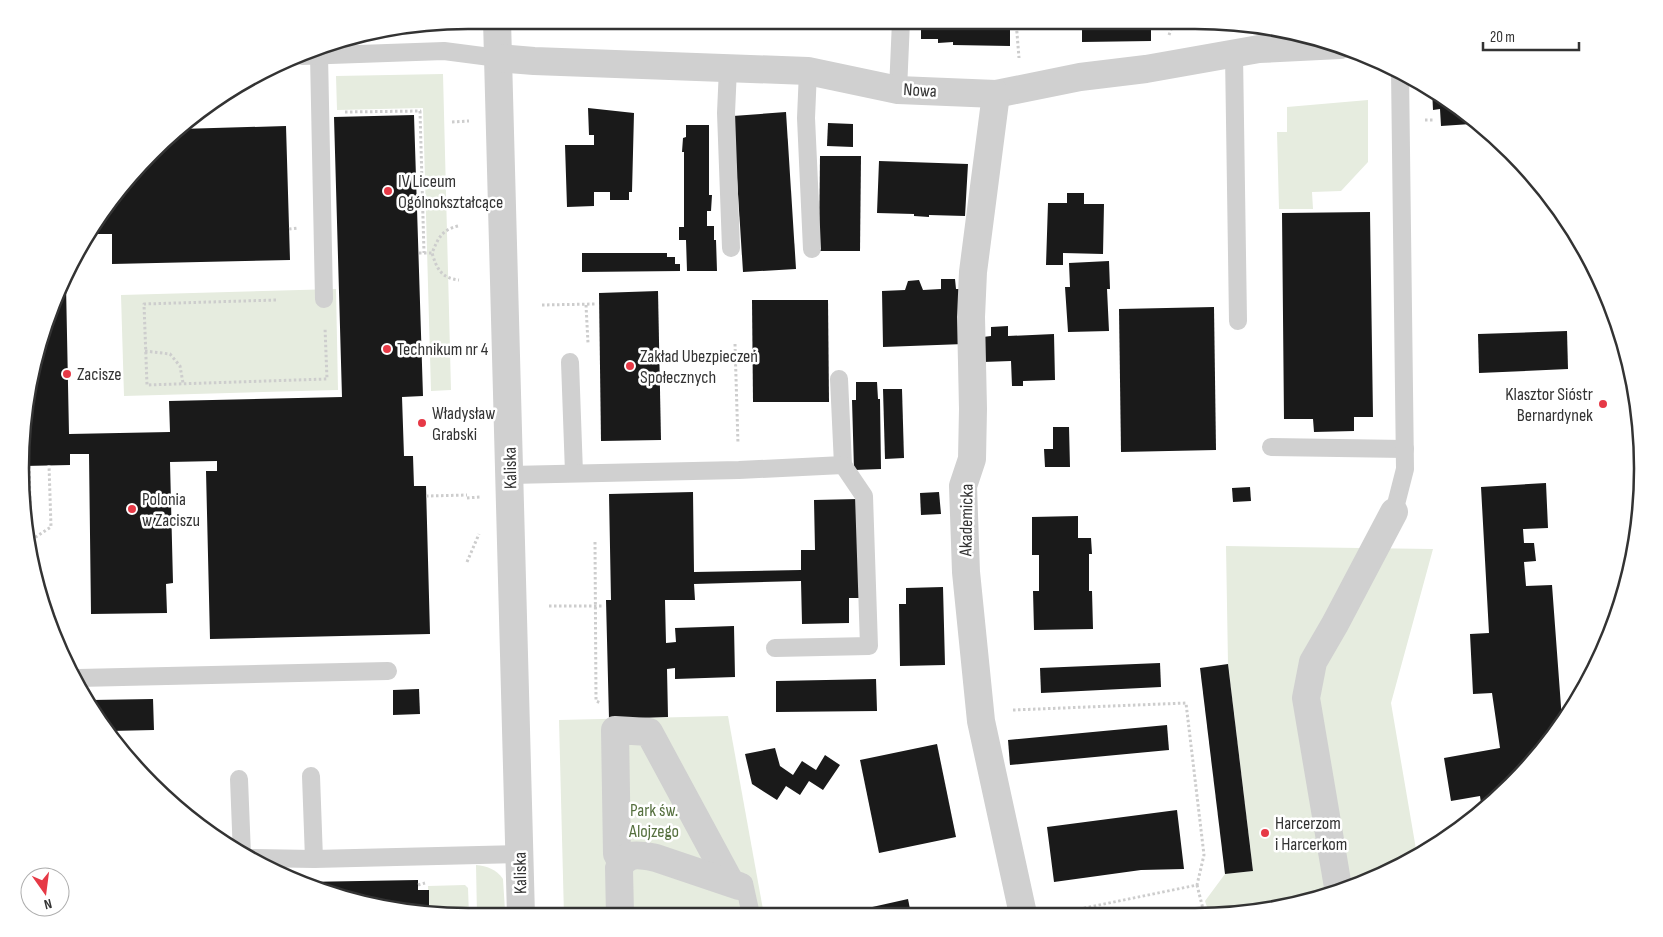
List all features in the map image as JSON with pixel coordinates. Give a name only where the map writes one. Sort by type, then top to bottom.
[{"type":"street","name":"Kaliska","points":[[497,29],[521,908]]},
{"type":"street","name":"Nowa","points":[[498,58],[808,71],[898,90],[996,94],[1080,77],[1146,70],[1260,49],[1314,46]]},
{"type":"street","name":"Akademicka","points":[[996,94],[972,283],[972,459],[963,486],[966,572],[981,720],[1022,908]]},
{"type":"street","points":[[1338,884],[1306,698],[1313,662],[1394,512]]},
{"type":"street","points":[[615,730],[649,732],[743,892],[639,865],[618,854],[615,730]]},
{"type":"street","points":[[620,908],[619,868],[639,865]]},
{"type":"lane","points":[[898,90],[901,29]]},
{"type":"lane","points":[[320,55],[444,51],[498,58]]},
{"type":"lane","points":[[1234,54],[1238,321]]},
{"type":"lane","points":[[311,58],[320,112],[324,298]]},
{"type":"lane","points":[[728,68],[726,113],[731,248]]},
{"type":"lane","points":[[808,71],[806,118],[812,249]]},
{"type":"lane","points":[[1394,512],[1405,469],[1400,80]]},
{"type":"lane","points":[[570,362],[574,473]]},
{"type":"lane","points":[[774,648],[869,646],[864,496],[842,466],[839,379]]},
{"type":"lane","points":[[1271,447],[1405,449]]},
{"type":"lane","points":[[510,475],[842,466]]},
{"type":"lane","points":[[82,678],[388,671]]},
{"type":"lane","points":[[310,776],[314,859]]},
{"type":"lane","points":[[239,779],[242,845]]},
{"type":"lane","points":[[266,858],[314,859],[520,854]]},
{"type":"path","points":[[1017,29],[1020,61]]},
{"type":"path","points":[[320,112],[420,111],[424,253]]},
{"type":"path","points":[[452,122],[476,120]]},
{"type":"path","points":[[458,226],[452,227],[439,236],[432,254],[438,270],[454,280],[460,280]]},
{"type":"path","points":[[419,254],[432,254]]},
{"type":"path","points":[[276,300],[144,304],[147,385],[327,379],[325,328]]},
{"type":"path","points":[[542,305],[595,304]]},
{"type":"path","points":[[586,305],[588,343]]},
{"type":"path","points":[[735,344],[739,470]]},
{"type":"path","points":[[145,351],[170,354],[180,366],[184,383]]},
{"type":"path","points":[[35,537],[52,527],[49,465]]},
{"type":"path","points":[[426,496],[483,497]]},
{"type":"path","points":[[595,542],[596,701]]},
{"type":"path","points":[[549,606],[602,606]]},
{"type":"path","points":[[1013,710],[1186,704],[1204,855],[1197,885],[1203,908]]},
{"type":"path","points":[[1079,908],[1197,885]]},
{"type":"green space","points":[[443,74],[451,390],[431,391],[423,108],[337,110],[336,76]]},
{"type":"green space","points":[[1368,100],[1368,162],[1341,191],[1312,192],[1313,209],[1279,209],[1277,132],[1287,132],[1287,107]]},
{"type":"green space","points":[[336,289],[338,390],[124,396],[121,295]]},
{"type":"green space","points":[[1226,546],[1433,549],[1391,703],[1416,848],[1389,863],[1336,885],[1280,900],[1207,908],[1205,901],[1225,874],[1253,871],[1228,664]]},
{"type":"green space","name":"Park św. Alojzego","points":[[728,716],[763,908],[564,908],[559,720]]},
{"type":"green space","points":[[476,865],[491,869],[503,879],[505,908],[477,908]]},
{"type":"green space","points":[[465,885],[468,888],[469,908],[429,906],[428,886]]},
{"type":"green space","points":[[1186,907],[1187,908],[1161,908]]},
{"type":"building","points":[[921,29],[1010,29],[1010,46],[953,45],[953,42],[938,43],[938,39],[921,39]]},
{"type":"building","points":[[1082,29],[1151,29],[1151,41],[1082,42]]},
{"type":"building","points":[[1432,99],[1467,124],[1441,126],[1440,109],[1433,110]]},
{"type":"building","points":[[588,108],[634,113],[632,192],[629,192],[629,200],[610,200],[610,192],[594,192],[594,206],[567,207],[565,145],[594,145],[594,135],[589,135]]},
{"type":"building","points":[[786,112],[796,269],[743,272],[733,116]]},
{"type":"building","points":[[414,115],[423,396],[402,397],[404,456],[413,456],[414,486],[426,486],[430,634],[210,639],[206,471],[217,471],[217,461],[170,462],[173,583],[166,584],[167,613],[91,614],[89,454],[70,454],[70,465],[29,466],[30,440],[37,383],[52,327],[66,291],[69,434],[170,432],[169,401],[342,397],[334,117]]},
{"type":"building","points":[[828,123],[853,124],[853,147],[827,146]]},
{"type":"building","points":[[686,125],[709,125],[709,195],[712,195],[711,211],[707,211],[707,226],[714,226],[717,271],[687,271],[686,240],[679,240],[679,227],[684,227],[684,152],[682,152],[683,138],[686,137]]},
{"type":"building","points":[[286,126],[290,260],[112,264],[112,234],[97,234],[138,179],[190,129]]},
{"type":"building","points":[[820,156],[861,156],[860,251],[819,251]]},
{"type":"building","points":[[879,161],[968,164],[965,216],[929,215],[929,217],[914,216],[914,214],[877,213]]},
{"type":"building","points":[[1067,193],[1084,193],[1084,204],[1104,204],[1103,254],[1063,253],[1063,265],[1046,265],[1048,203],[1067,203]]},
{"type":"building","points":[[1370,212],[1373,417],[1354,417],[1354,431],[1314,432],[1313,419],[1284,419],[1282,213]]},
{"type":"building","points":[[582,253],[667,253],[667,257],[675,257],[675,264],[680,264],[680,271],[582,272]]},
{"type":"building","points":[[1109,261],[1110,289],[1107,289],[1109,331],[1068,332],[1065,287],[1070,287],[1069,263]]},
{"type":"building","points":[[941,279],[955,279],[956,289],[963,289],[964,344],[883,347],[882,291],[905,290],[908,281],[919,280],[923,290],[941,289]]},
{"type":"building","name":"Zakład Ubezpieczeń Społecznych","points":[[658,291],[661,440],[601,441],[599,293]]},
{"type":"building","points":[[752,300],[828,300],[829,402],[753,402]]},
{"type":"building","points":[[1214,307],[1216,450],[1121,452],[1119,309]]},
{"type":"building","points":[[1008,326],[1008,336],[1054,334],[1055,380],[1023,381],[1023,386],[1012,386],[1011,361],[983,362],[983,337],[991,336],[991,327]]},
{"type":"building","points":[[1567,331],[1568,369],[1479,373],[1478,334]]},
{"type":"building","points":[[856,382],[877,382],[878,399],[880,399],[881,469],[854,470],[852,400],[856,400]]},
{"type":"building","points":[[883,389],[902,389],[904,458],[885,459]]},
{"type":"building","points":[[1053,427],[1069,427],[1070,467],[1045,467],[1044,449],[1053,449]]},
{"type":"building","points":[[1546,483],[1548,528],[1523,529],[1524,543],[1534,543],[1536,561],[1524,562],[1526,586],[1552,585],[1561,711],[1525,758],[1481,802],[1480,796],[1451,801],[1444,758],[1500,748],[1492,693],[1473,694],[1470,634],[1489,633],[1481,487]]},
{"type":"building","points":[[1250,487],[1251,501],[1233,502],[1232,488]]},
{"type":"building","points":[[693,492],[694,572],[801,570],[801,550],[815,550],[814,500],[858,499],[860,598],[849,598],[849,623],[802,624],[801,581],[694,584],[695,600],[665,600],[666,643],[676,642],[675,628],[734,626],[735,677],[675,679],[675,668],[667,669],[668,717],[609,719],[606,600],[611,600],[609,494]]},
{"type":"building","points":[[939,492],[941,514],[921,515],[920,493]]},
{"type":"building","points":[[1078,516],[1078,538],[1091,538],[1092,554],[1089,554],[1089,591],[1092,591],[1093,629],[1034,630],[1033,591],[1039,591],[1039,555],[1032,555],[1032,517]]},
{"type":"building","points":[[943,587],[945,665],[900,666],[899,604],[906,604],[906,588]]},
{"type":"building","points":[[1160,663],[1161,687],[1041,693],[1040,668]]},
{"type":"building","points":[[1228,664],[1253,871],[1225,874],[1200,668]]},
{"type":"building","points":[[876,679],[877,711],[776,712],[776,681]]},
{"type":"building","points":[[419,689],[420,714],[393,715],[393,690]]},
{"type":"building","points":[[153,699],[154,730],[116,731],[95,700]]},
{"type":"building","points":[[1167,725],[1169,750],[1010,765],[1008,740]]},
{"type":"building","points":[[937,744],[956,837],[879,853],[860,760]]},
{"type":"building","points":[[775,748],[780,766],[793,775],[802,761],[816,770],[825,755],[840,765],[823,790],[809,781],[800,795],[786,786],[777,800],[752,784],[745,754]]},
{"type":"building","points":[[1177,810],[1184,869],[1141,870],[1054,882],[1047,827]]},
{"type":"building","points":[[418,880],[418,890],[429,890],[429,906],[383,900],[318,882]]},
{"type":"building","points":[[908,899],[910,908],[868,908]]},
{"type":"place","name":"IV Liceum Ogólnokształcące","points":[[388,191]]},
{"type":"place","name":"Technikum nr 4","points":[[387,349]]},
{"type":"place","name":"Zakład Ubezpieczeń Społecznych","points":[[630,366]]},
{"type":"place","name":"Zacisze","points":[[67,374]]},
{"type":"place","name":"Klasztor Sióstr Bernardynek","points":[[1603,404]]},
{"type":"place","name":"Władysław Grabski","points":[[422,423]]},
{"type":"place","name":"Polonia w Zaciszu","points":[[132,509]]},
{"type":"place","name":"Harcerzom i Harcerkom","points":[[1265,833]]}]
